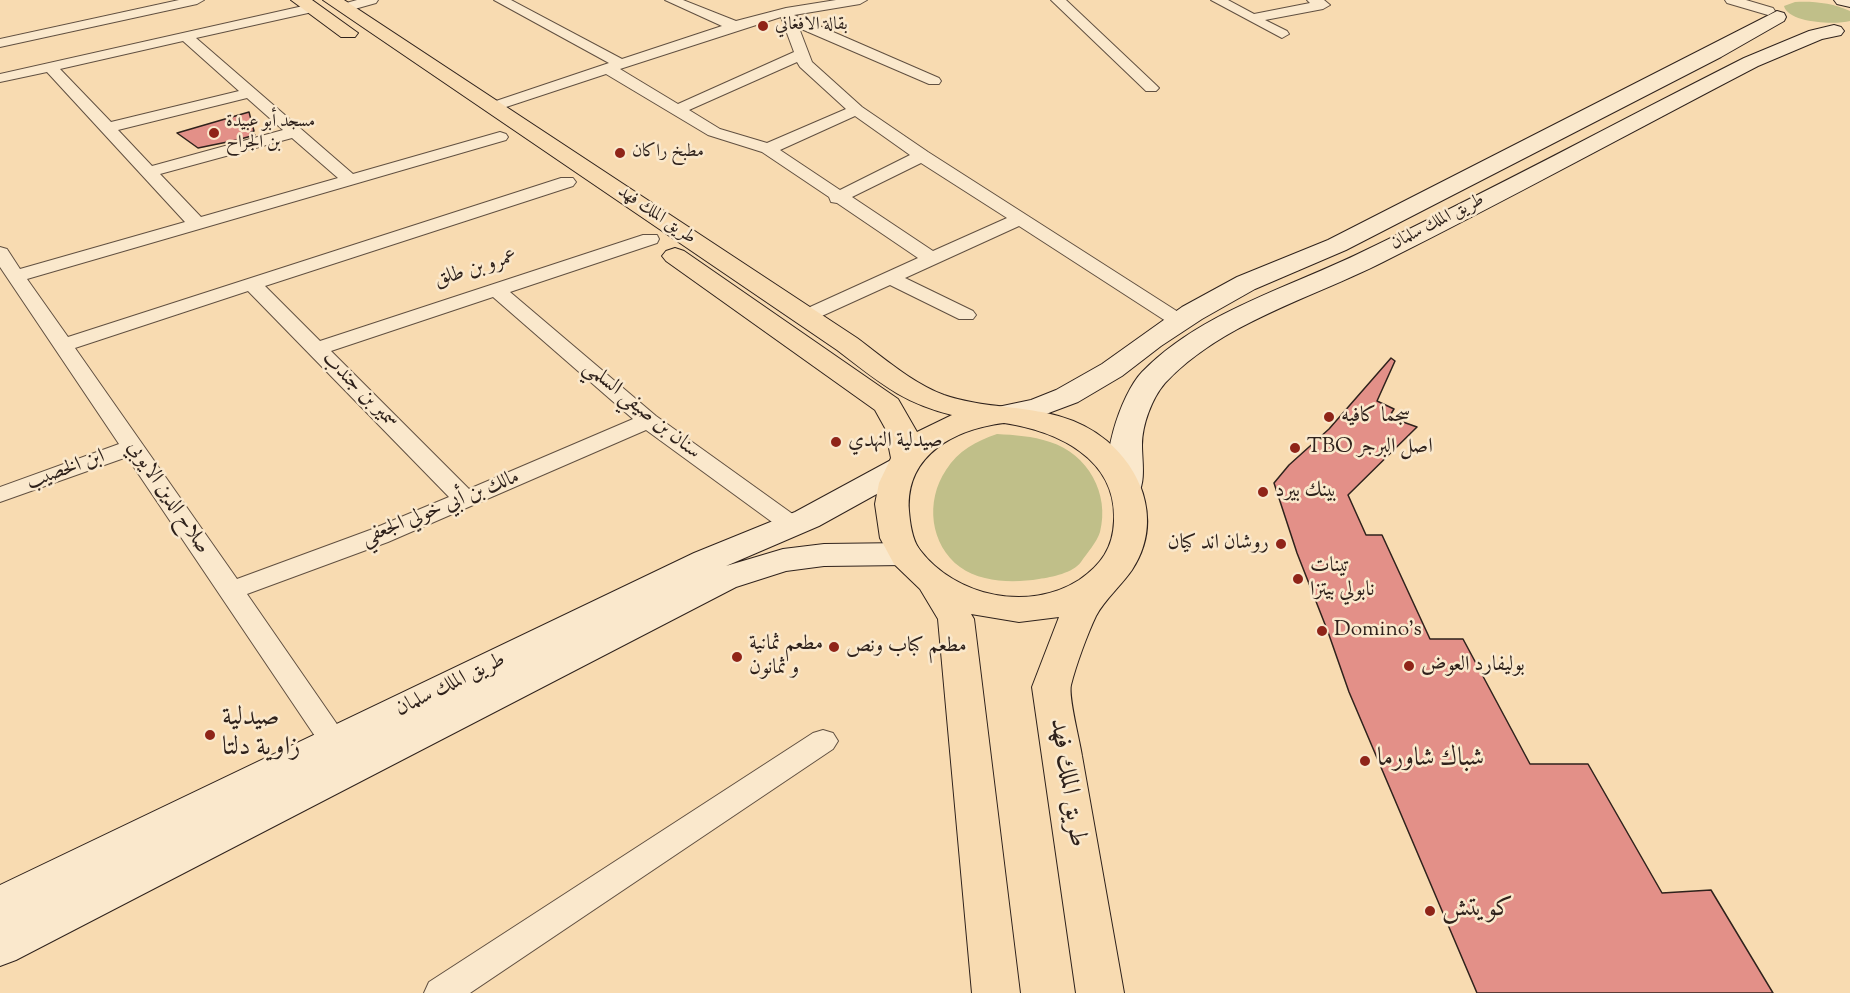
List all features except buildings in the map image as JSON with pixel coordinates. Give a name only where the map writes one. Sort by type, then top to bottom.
[{"type":"main road","points":[[1843,0],[1850,2]]},
{"type":"main road","name":"طريق الملك فهد","points":[[322,4],[492,107],[806,316],[906,388],[933,401],[995,415],[1042,419],[1077,434],[1107,458],[1126,487],[1132,521],[1124,554],[1079,613],[1051,687],[1100,993]]},
{"type":"main road","name":"طريق الملك فهد","points":[[322,4],[500,137],[819,355],[887,405],[900,428],[904,462]]},
{"type":"main road","points":[[1768,7],[1802,26],[1842,32]]},
{"type":"main road","name":"طريق الملك سلمان","points":[[995,415],[1038,408],[1067,396],[1112,370],[1179,321],[1246,283],[1337,245],[1694,64],[1756,30],[1768,7]]},
{"type":"main road","name":"طريق الملك سلمان","points":[[1126,487],[1126,442],[1134,410],[1152,379],[1183,352],[1216,329],[1373,257],[1751,62],[1808,38],[1842,32]]},
{"type":"main road","points":[[995,415],[966,419],[933,434],[904,462],[893,487],[892,521],[905,554],[934,584],[956,619],[996,993]]},
{"type":"main road","name":"طريق الملك سلمان","points":[[0,906],[706,561],[792,525],[904,462]]},
{"type":"main road","name":"طريق الملك سلمان","points":[[0,946],[723,579],[783,560],[824,555],[905,554]]},
{"type":"main road","points":[[934,584],[973,604],[1019,610],[1063,604],[1100,584]]},
{"type":"street","points":[[0,43],[197,0]]},
{"type":"street","points":[[0,78],[322,4],[371,0]]},
{"type":"street","points":[[501,0],[614,66],[676,110],[714,132],[768,149],[837,198],[932,259]]},
{"type":"street","points":[[672,0],[735,26]]},
{"type":"street","points":[[492,107],[768,15],[787,15],[860,0]]},
{"type":"street","points":[[1058,0],[1151,88]]},
{"type":"street","points":[[1218,0],[1282,34]]},
{"type":"street","points":[[1252,18],[1323,5],[1314,0]]},
{"type":"street","points":[[1732,0],[1768,7]]},
{"type":"street","points":[[787,15],[805,63],[856,110],[922,156],[1179,321]]},
{"type":"street","points":[[787,15],[934,81]]},
{"type":"street","points":[[186,36],[350,180]]},
{"type":"street","points":[[676,110],[802,54]]},
{"type":"street","points":[[50,67],[197,224]]},
{"type":"street","points":[[107,128],[250,93]]},
{"type":"street","points":[[768,149],[856,110]]},
{"type":"street","points":[[148,172],[295,132]]},
{"type":"street","points":[[16,276],[500,137]]},
{"type":"street","points":[[837,198],[922,156]]},
{"type":"street","points":[[63,345],[567,182]]},
{"type":"street","points":[[806,316],[1020,219]]},
{"type":"street","name":"عمرو بن طلق","points":[[317,349],[650,239]]},
{"type":"street","name":"صلاح الدين الايوبي","points":[[0,253],[335,743]]},
{"type":"street","points":[[890,278],[966,315]]},
{"type":"street","name":"سمير بن جندب","points":[[252,284],[465,499]]},
{"type":"street","name":"سنان بن صيفي السلمي","points":[[495,289],[648,421],[792,525]]},
{"type":"street","name":"مالك بن أبي خولي الجعفي","points":[[231,591],[379,536],[648,421]]},
{"type":"street","name":"ابن الخصيب","points":[[0,495],[132,447]]},
{"type":"street","points":[[441,993],[823,741]]},
{"type":"shaded area","points":[[1795,2],[1823,3],[1843,8],[1850,11],[1850,21],[1834,23],[1794,16],[1787,12],[1784,6]]},
{"type":"shaded area","points":[[997,434],[1037,438],[1050,442],[1075,456],[1093,477],[1102,504],[1100,532],[1081,562],[1068,572],[1030,580],[988,579],[960,567],[942,547],[937,535],[933,509],[939,482],[951,463],[962,452],[975,443]]},
{"type":"place","name":"بقالة الافغاني","points":[[763,26]]},
{"type":"place","name":"مسجد أبو عبيدة بن الجراح","points":[[214,133]]},
{"type":"place","name":"مطبخ راكان","points":[[620,153]]},
{"type":"place","name":"سجما كافيه","points":[[1329,417]]},
{"type":"place","name":"صيدلية النهدي","points":[[836,442]]},
{"type":"place","name":"TBO اصل البرجر","points":[[1295,448]]},
{"type":"place","name":"بينك بيرد","points":[[1263,492]]},
{"type":"place","name":"روشان اند كيان","points":[[1281,544]]},
{"type":"place","name":"تينات نابولي بيتزا","points":[[1298,579]]},
{"type":"place","name":"Domino's","points":[[1322,631]]},
{"type":"place","name":"مطعم كباب ونص","points":[[834,647]]},
{"type":"place","name":"مطعم ثمانية و ثمانون","points":[[737,657]]},
{"type":"place","name":"بوليفارد العوض","points":[[1409,666]]},
{"type":"place","name":"صيدلية زاوية دلتا","points":[[210,735]]},
{"type":"place","name":"شباك شاورما","points":[[1365,761]]},
{"type":"place","name":"كويتش","points":[[1430,911]]}]
